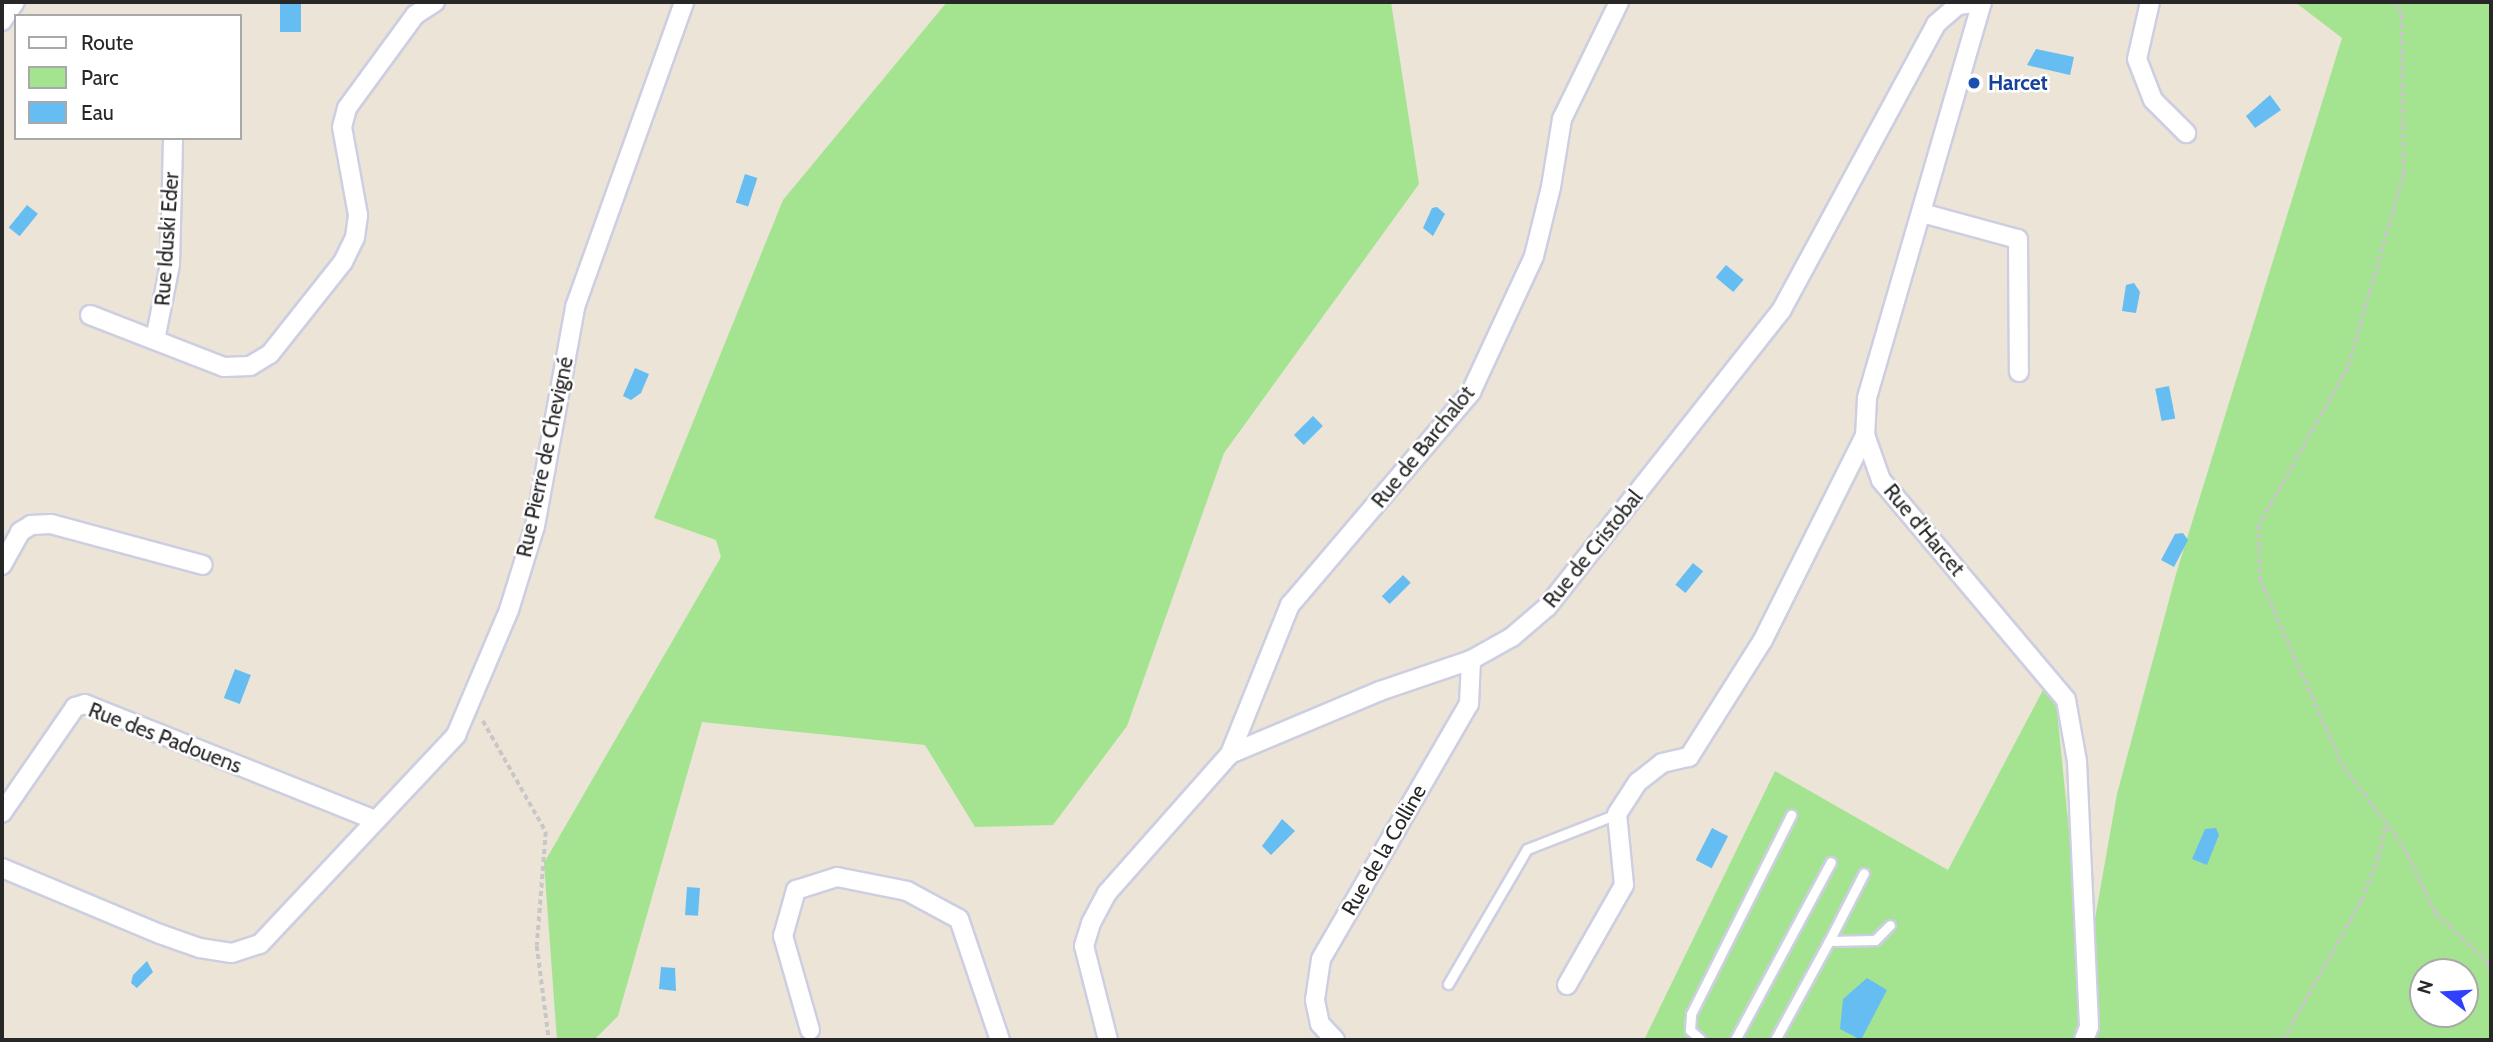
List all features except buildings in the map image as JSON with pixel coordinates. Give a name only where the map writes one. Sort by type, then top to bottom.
[{"type":"street","name":"Rue Iduski Eder","points":[[90,315],[224,367],[250,366],[270,354],[343,262],[355,237],[358,215],[342,127],[347,108],[415,15],[435,2]]},
{"type":"street","name":"Rue Pierre de Chevigné","points":[[2,868],[160,934],[232,953],[260,944],[456,735],[509,610],[536,526],[575,307],[684,2]]},
{"type":"street","name":"Rue de Barchalot","points":[[1230,754],[1290,605],[1471,392],[1534,256],[1562,119],[1619,2]]},
{"type":"street","name":"Rue de Cristobal","points":[[1108,1040],[1087,967],[1084,946],[1091,923],[1107,893],[1230,754],[1380,691],[1471,660],[1512,637],[1547,607],[1781,312],[1936,24],[1958,5],[1982,2]]},
{"type":"street","name":"Rue d'Harcet","points":[[1982,2],[1867,399],[1865,435],[1881,480],[2066,700],[2077,761],[2089,1027],[2084,1040]]},
{"type":"street","points":[[2150,2],[2137,60],[2154,100],[2186,133]]},
{"type":"street","name":"Rue Iduski Eder","points":[[155,340],[170,264],[173,140]]},
{"type":"street","points":[[1922,213],[2018,239],[2019,372]]},
{"type":"street","points":[[1567,985],[1624,885],[1617,814],[1638,782],[1662,763],[1689,757],[1763,640],[1865,435]]},
{"type":"street","points":[[2,565],[20,532],[31,525],[51,524],[203,565]]},
{"type":"street","name":"Rue de la Colline","points":[[1335,1040],[1320,1024],[1315,1000],[1321,959],[1469,704],[1471,660]]},
{"type":"street","name":"Rue des Padouens","points":[[2,813],[75,707],[85,704],[375,820]]},
{"type":"street","points":[[810,1030],[783,936],[796,890],[837,877],[906,891],[959,919],[1000,1040]]},
{"type":"lane","points":[[1448,984],[1527,849],[1617,814]]},
{"type":"lane","points":[[1701,1040],[1690,1030],[1691,1014],[1791,815]]},
{"type":"lane","points":[[1735,1040],[1831,862]]},
{"type":"lane","points":[[1775,1040],[1864,873]]},
{"type":"lane","points":[[1829,941],[1875,940],[1890,925]]},
{"type":"path","points":[[2395,2],[2402,15],[2404,174],[2348,368],[2259,525],[2260,579],[2343,766],[2404,847],[2436,914],[2488,962],[2491,977]]},
{"type":"path","points":[[470,700],[546,832],[537,946],[549,1040]]},
{"type":"path","points":[[2283,1040],[2361,901],[2378,858],[2386,821]]},
{"type":"green space","points":[[947,2],[1391,2],[1419,184],[1224,453],[1127,726],[1053,825],[975,827],[925,745],[702,722],[618,1016],[594,1040],[557,1040],[544,863],[721,557],[716,540],[654,518],[783,200]]},
{"type":"green space","points":[[2295,2],[2491,2],[2491,1040],[1644,1040],[1775,771],[1948,870],[2053,671],[2084,981],[2117,794],[2176,574],[2342,38]]},
{"type":"water","points":[[280,2],[301,2],[301,32],[280,32]]},
{"type":"water","points":[[2036,49],[2074,57],[2070,75],[2027,65]]},
{"type":"water","points":[[2270,95],[2281,110],[2255,128],[2246,116]]},
{"type":"water","points":[[745,174],[757,178],[748,207],[736,203]]},
{"type":"water","points":[[27,205],[38,214],[20,236],[9,228]]},
{"type":"water","points":[[1437,207],[1445,214],[1433,236],[1423,228],[1432,208]]},
{"type":"water","points":[[1726,265],[1744,280],[1733,292],[1716,277]]},
{"type":"water","points":[[2134,283],[2140,292],[2136,313],[2122,311],[2126,285]]},
{"type":"water","points":[[635,368],[649,374],[641,393],[631,400],[623,396]]},
{"type":"water","points":[[2169,386],[2175,418],[2162,421],[2155,389]]},
{"type":"water","points":[[1313,416],[1323,426],[1304,445],[1294,435]]},
{"type":"water","points":[[2183,533],[2188,540],[2174,567],[2161,560],[2175,534]]},
{"type":"water","points":[[1693,563],[1703,571],[1685,593],[1675,585]]},
{"type":"water","points":[[1403,575],[1411,583],[1390,604],[1382,596]]},
{"type":"water","points":[[235,669],[251,675],[240,704],[224,698]]},
{"type":"water","points":[[1282,819],[1295,831],[1271,855],[1262,846]]},
{"type":"water","points":[[1712,828],[1728,836],[1712,868],[1696,860]]},
{"type":"water","points":[[2216,828],[2219,835],[2207,865],[2192,859],[2205,829]]},
{"type":"water","points":[[687,887],[700,888],[698,916],[685,915]]},
{"type":"water","points":[[147,961],[153,972],[137,988],[131,983],[133,975]]},
{"type":"water","points":[[661,967],[675,968],[676,991],[659,989]]},
{"type":"water","points":[[1867,978],[1887,990],[1861,1040],[1840,1029],[1843,999]]},
{"type":"place","name":"Harcet","points":[[1974,83]]}]
